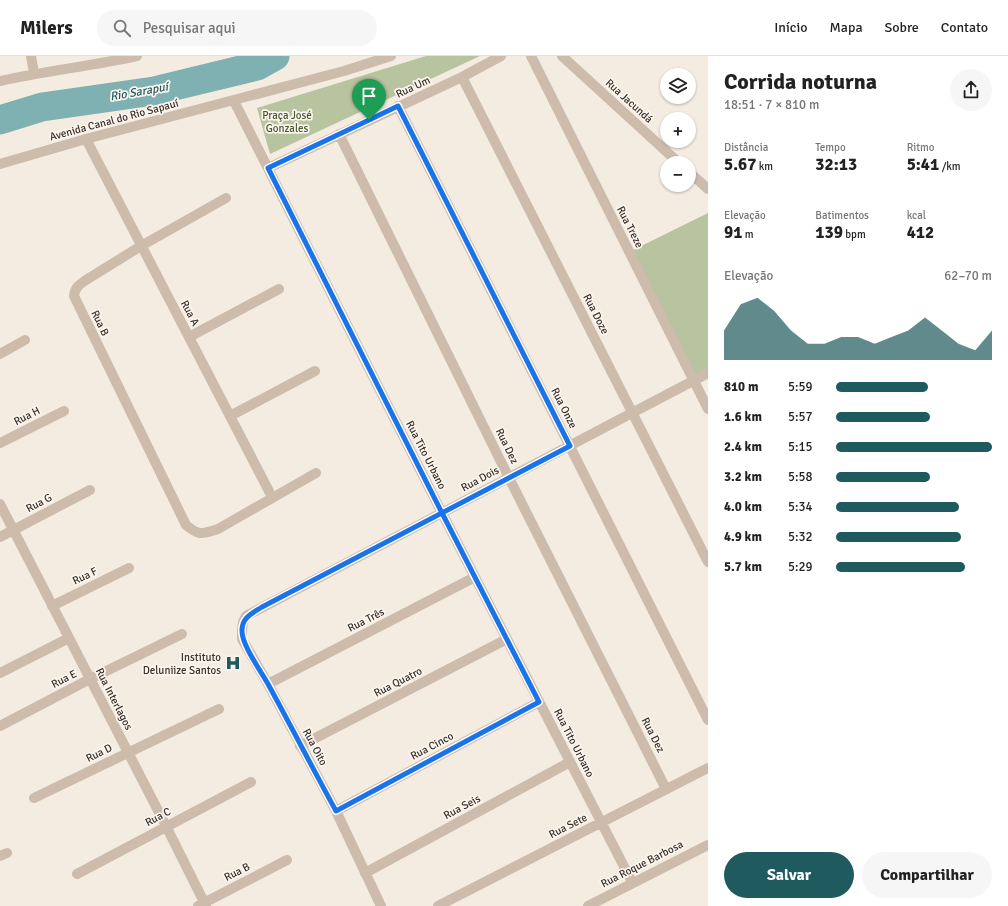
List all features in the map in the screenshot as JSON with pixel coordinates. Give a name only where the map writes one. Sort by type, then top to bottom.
[{"type":"street","points":[[31,56],[34,74]]},
{"type":"street","points":[[0,80],[102,64],[136,56]]},
{"type":"street","name":"Avenida Canal do Rio Sapauí","points":[[0,164],[86,139],[344,71],[391,56]]},
{"type":"street","name":"Rua Um","points":[[268,168],[462,77],[501,56]]},
{"type":"street","name":"Rua Treze","points":[[531,56],[708,408]]},
{"type":"street","name":"Rua Jacundá","points":[[562,56],[671,156]]},
{"type":"street","name":"Rua Doze","points":[[462,77],[708,562]]},
{"type":"street","name":"Rua Tito Urbano","points":[[234,101],[442,513],[600,823],[632,882]]},
{"type":"street","name":"Rua Onze","points":[[398,106],[708,720]]},
{"type":"street","name":"Rua Dez","points":[[339,134],[509,478],[666,789]]},
{"type":"street","name":"Rua A","points":[[86,139],[272,497]]},
{"type":"street","points":[[696,178],[708,189]]},
{"type":"street","name":"Rua B","points":[[226,198],[141,246],[86,280],[78,286],[75,290],[74,296],[186,525],[194,532],[199,533],[218,529],[272,497]]},
{"type":"street","points":[[189,338],[279,289]]},
{"type":"street","points":[[0,354],[25,340]]},
{"type":"street","points":[[230,416],[315,371]]},
{"type":"street","name":"Rua Dois","points":[[262,607],[708,373]]},
{"type":"street","name":"Rua H","points":[[0,443],[64,411]]},
{"type":"street","points":[[272,497],[316,473]]},
{"type":"street","name":"Rua G","points":[[0,537],[90,490]]},
{"type":"street","name":"Rua Interlagos","points":[[0,504],[166,826],[203,905]]},
{"type":"street","name":"Rua F","points":[[52,606],[129,568]]},
{"type":"street","name":"Rua Três","points":[[268,684],[475,577]]},
{"type":"street","name":"Rua Oito","points":[[262,607],[246,616],[243,622],[242,639],[268,684],[336,811],[382,906]]},
{"type":"street","name":"Rua E","points":[[0,726],[90,679],[182,634]]},
{"type":"street","points":[[0,673],[69,638]]},
{"type":"street","name":"Rua Quatro","points":[[300,746],[507,639]]},
{"type":"street","name":"Rua Cinco","points":[[336,811],[539,702]]},
{"type":"street","name":"Rua D","points":[[34,798],[219,709]]},
{"type":"street","name":"Rua Seis","points":[[365,873],[570,762]]},
{"type":"street","name":"Rua Sete","points":[[438,906],[708,768]]},
{"type":"street","name":"Rua C","points":[[77,874],[251,782]]},
{"type":"street","name":"Rua Roque Barbosa","points":[[588,906],[708,844]]},
{"type":"street","name":"Rua B","points":[[203,905],[287,860]]},
{"type":"green space","name":"Praça José Gonzales","points":[[426,56],[480,56],[270,154],[257,108]]},
{"type":"green space","points":[[708,213],[708,369],[694,376],[633,250]]},
{"type":"waterway","name":"Rio Sarapuí","points":[[0,120],[42,107],[154,91],[257,66],[275,56]]},
{"type":"place","name":"Instituto Deluniize Santos","points":[[233,663]]},
{"type":"route","points":[[369,120],[268,168],[442,513],[539,702],[336,811],[268,684],[242,639],[243,622],[246,616],[442,513],[475,495],[570,446],[398,106],[369,120]]}]
